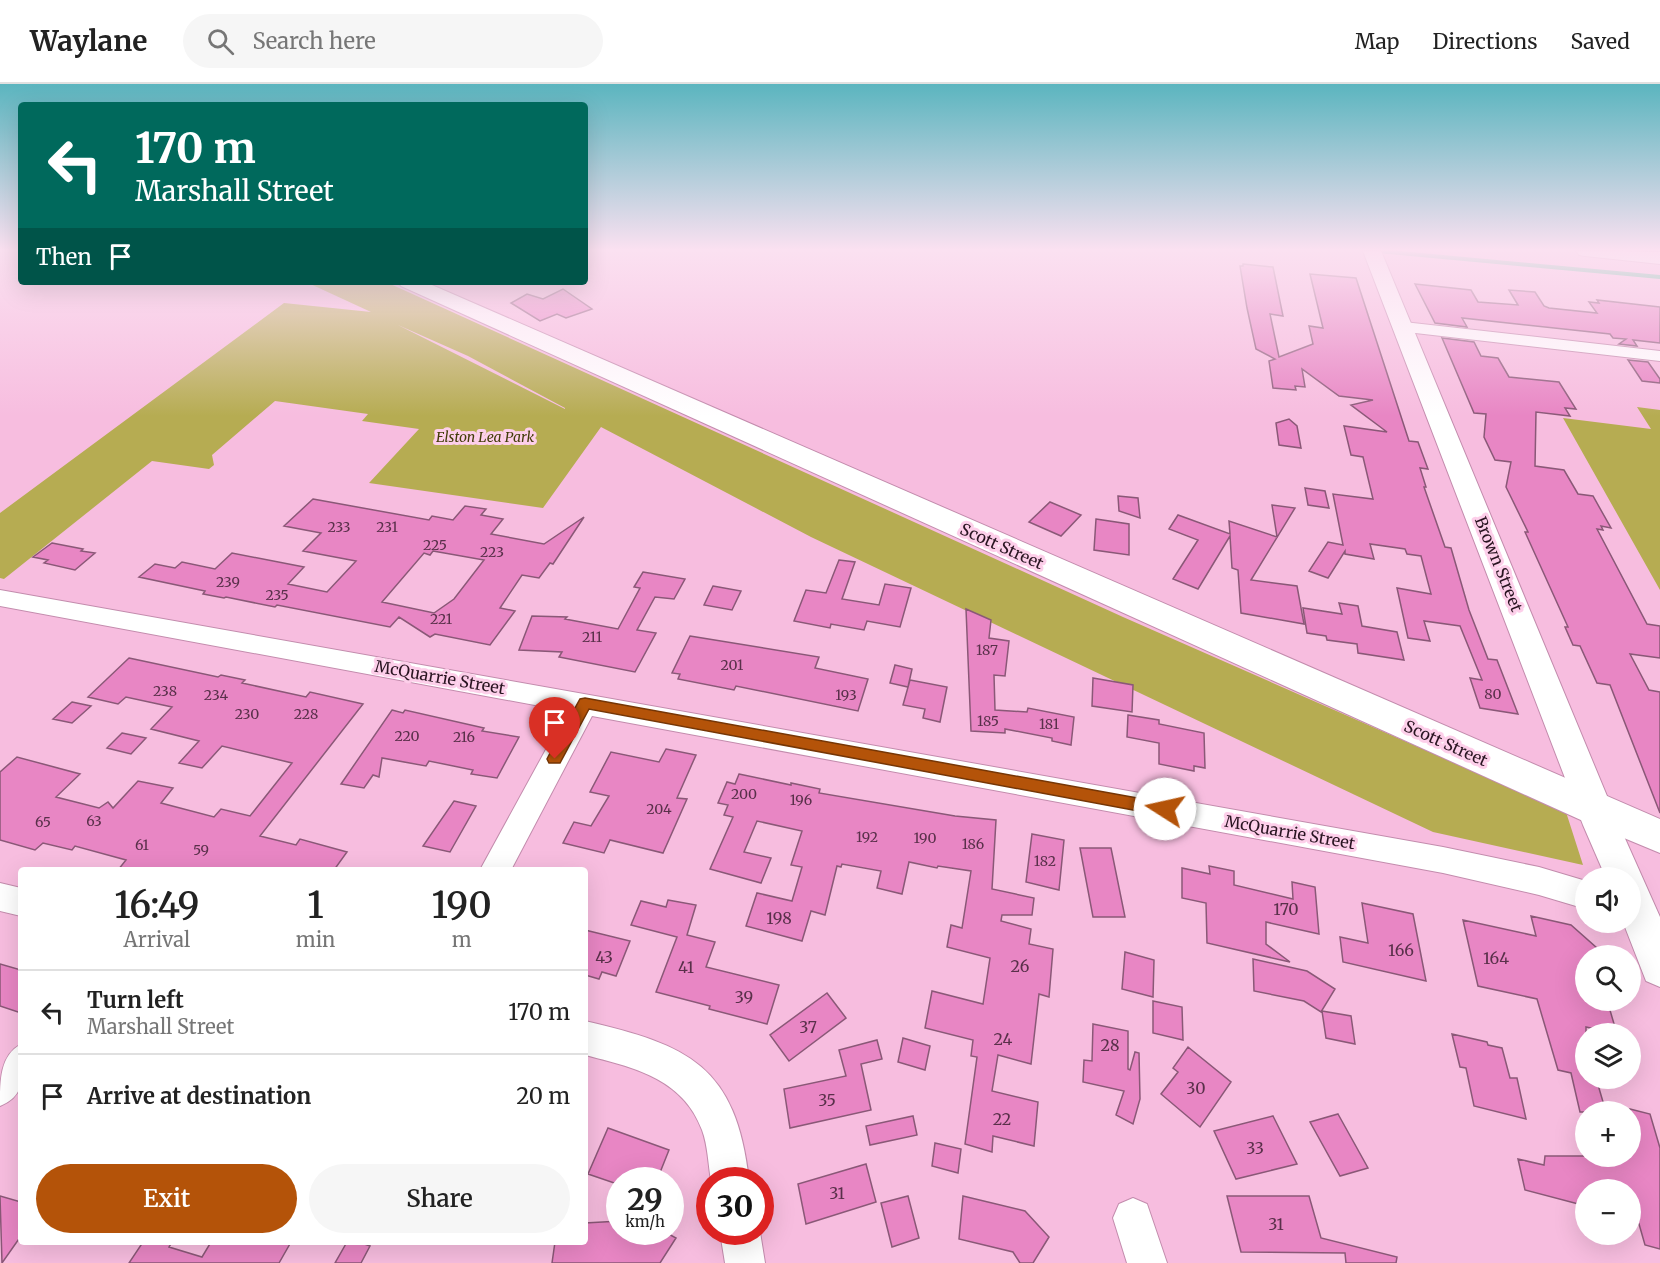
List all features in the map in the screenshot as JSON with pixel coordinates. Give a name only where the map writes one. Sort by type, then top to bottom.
[{"type":"main road","name":"Scott Street","points":[[462,306],[1596,810]]},
{"type":"main road","points":[[1596,810],[1660,836]]},
{"type":"street","name":"Brown Street","points":[[1395,306],[1619,867]]},
{"type":"street","points":[[1404,327],[1660,356]]},
{"type":"street","name":"McQuarrie Street","points":[[0,598],[1431,858],[1539,881],[1575,892]]},
{"type":"street","points":[[497,867],[585,703]]},
{"type":"street","points":[[0,897],[18,901]]},
{"type":"street","points":[[1641,913],[1660,968]]},
{"type":"street","points":[[588,1039],[649,1053],[679,1068],[702,1093],[713,1112],[721,1131],[728,1167]]},
{"type":"street","points":[[0,1088],[18,1066]]},
{"type":"street","points":[[1133,1218],[1147,1263]]},
{"type":"street","points":[[743,1245],[746,1263]]},
{"type":"green space","name":"Elston Lea Park","points":[[280,306],[313,306],[371,312],[358,306],[439,306],[1123,617],[1566,812],[1583,865],[1433,832],[811,537],[601,427],[543,508],[369,483],[419,429],[362,421],[368,414],[275,401],[212,455],[214,465],[209,469],[152,461],[4,579],[0,578],[0,513]],"holes":[[[398,325],[468,356],[565,409]]]},
{"type":"green space","points":[[1637,407],[1660,410],[1660,590],[1563,418],[1651,429]]},
{"type":"building","points":[[516,306],[588,306],[592,309],[566,318],[557,314],[540,321]]},
{"type":"building","points":[[1247,306],[1281,306],[1283,316],[1270,314],[1279,357],[1313,344],[1309,326],[1323,328],[1318,306],[1365,306],[1409,441],[1418,442],[1428,469],[1420,468],[1426,487],[1424,487],[1445,547],[1451,548],[1469,610],[1488,659],[1497,660],[1518,714],[1480,708],[1470,678],[1482,680],[1460,626],[1424,621],[1430,641],[1408,638],[1397,588],[1431,594],[1421,556],[1407,554],[1405,549],[1370,544],[1374,559],[1345,554],[1345,551],[1328,578],[1309,571],[1328,542],[1343,545],[1333,494],[1373,499],[1363,457],[1351,455],[1344,426],[1387,432],[1351,405],[1373,400],[1339,396],[1302,369],[1305,387],[1295,386],[1296,390],[1273,388],[1269,361],[1275,359],[1256,349]]},
{"type":"building","points":[[1426,306],[1544,306],[1597,313],[1592,306],[1651,306],[1660,307],[1660,343],[1633,340],[1637,346],[1619,344],[1626,339],[1613,338],[1610,334],[1462,318],[1467,327],[1435,323]]},
{"type":"building","points":[[1442,338],[1474,342],[1481,356],[1498,358],[1509,377],[1559,382],[1576,409],[1565,408],[1570,416],[1536,412],[1535,466],[1564,470],[1578,494],[1593,496],[1611,528],[1601,526],[1603,530],[1597,529],[1647,624],[1660,626],[1660,658],[1630,654],[1649,690],[1660,692],[1660,813],[1610,685],[1597,683],[1580,646],[1573,645],[1565,627],[1568,627],[1525,532],[1528,532],[1506,487],[1511,462],[1495,460],[1484,437],[1486,414],[1474,413]]},
{"type":"building","points":[[1628,360],[1648,362],[1660,379],[1660,383],[1642,381]]},
{"type":"building","points":[[1289,419],[1297,426],[1301,448],[1279,445],[1276,423]]},
{"type":"building","points":[[1305,488],[1325,491],[1329,508],[1308,505]]},
{"type":"building","points":[[1118,496],[1138,498],[1140,518],[1119,511]]},
{"type":"building","points":[[313,499],[429,520],[432,516],[453,520],[465,506],[486,509],[481,515],[503,519],[491,534],[544,544],[584,517],[553,564],[550,563],[539,578],[522,575],[500,608],[515,611],[490,645],[435,634],[430,637],[399,617],[390,627],[277,605],[275,607],[203,594],[205,591],[139,577],[155,564],[175,568],[182,562],[215,569],[232,553],[304,567],[288,584],[327,592],[356,561],[303,551],[321,533],[284,526]],"holes":[[[433,551],[484,560],[454,599],[434,613],[382,602],[424,553],[430,555]]]},
{"type":"building","points":[[1050,502],[1081,515],[1061,536],[1029,522]]},
{"type":"building","points":[[1272,505],[1295,508],[1251,580],[1297,586],[1304,624],[1241,613],[1238,570],[1232,568],[1230,536],[1198,589],[1173,579],[1198,540],[1169,529],[1178,515],[1230,534],[1229,521],[1277,537]]},
{"type":"building","points":[[1096,519],[1129,524],[1129,555],[1094,550]]},
{"type":"building","points":[[52,543],[95,553],[75,570],[44,563],[48,560],[33,557]]},
{"type":"building","points":[[839,560],[855,562],[842,599],[879,605],[885,584],[911,588],[900,627],[867,621],[864,630],[831,624],[830,628],[794,621],[806,590],[826,593]]},
{"type":"building","points":[[643,572],[685,579],[674,599],[655,597],[637,630],[656,633],[635,672],[559,657],[562,652],[519,650],[532,616],[567,617],[565,619],[618,629],[640,588],[634,587]]},
{"type":"building","points":[[713,586],[741,591],[732,610],[704,605]]},
{"type":"building","points":[[1339,603],[1358,606],[1362,626],[1397,632],[1404,660],[1358,653],[1357,644],[1327,640],[1326,636],[1307,633],[1303,608],[1342,614]]},
{"type":"building","points":[[966,609],[991,620],[989,638],[1009,641],[1005,676],[994,675],[995,710],[1027,712],[1028,708],[1074,717],[1071,745],[1052,741],[1052,738],[1005,729],[1005,733],[971,731]]},
{"type":"building","points":[[690,636],[819,657],[815,668],[868,679],[858,711],[736,686],[734,690],[678,679],[680,674],[672,673]]},
{"type":"building","points":[[129,658],[218,677],[221,675],[245,680],[242,683],[306,697],[310,692],[363,704],[260,836],[296,845],[300,839],[347,852],[336,867],[120,867],[126,860],[75,846],[72,850],[43,843],[35,850],[0,840],[0,772],[17,757],[80,774],[56,797],[99,808],[108,802],[113,808],[138,781],[173,788],[161,803],[214,817],[221,809],[250,816],[292,763],[222,746],[202,768],[179,763],[199,741],[151,729],[172,707],[126,697],[118,704],[88,697]]},
{"type":"building","points":[[895,665],[912,669],[908,687],[890,683]]},
{"type":"building","points":[[1093,678],[1133,685],[1132,712],[1092,706]]},
{"type":"building","points":[[910,680],[947,687],[940,722],[923,718],[925,709],[903,705]]},
{"type":"building","points":[[72,702],[91,706],[72,723],[53,719]]},
{"type":"building","points":[[392,710],[403,713],[405,710],[484,728],[482,731],[519,737],[497,778],[471,774],[473,770],[429,761],[426,766],[382,758],[379,777],[373,775],[364,788],[341,784]]},
{"type":"building","points":[[1128,715],[1159,720],[1159,724],[1204,733],[1205,768],[1194,766],[1194,771],[1159,764],[1159,743],[1127,737]]},
{"type":"building","points":[[122,733],[146,738],[131,754],[107,748]]},
{"type":"building","points":[[666,749],[696,755],[677,798],[687,799],[663,853],[610,840],[604,853],[563,843],[574,822],[591,826],[609,796],[590,792],[611,752],[659,762]]},
{"type":"building","points":[[739,774],[820,789],[819,793],[955,816],[996,820],[992,889],[1034,898],[1032,915],[1002,915],[1001,921],[1031,929],[1029,944],[1053,949],[1049,997],[1039,994],[1031,1064],[998,1055],[992,1091],[1038,1102],[1034,1146],[993,1136],[992,1152],[965,1144],[977,1057],[971,1056],[973,1040],[925,1028],[932,991],[983,1004],[990,958],[947,947],[951,925],[962,928],[971,871],[938,866],[937,868],[909,862],[902,894],[877,888],[881,871],[842,864],[841,867],[837,866],[825,915],[811,911],[802,941],[746,926],[757,893],[792,901],[802,867],[791,865],[802,831],[757,821],[744,852],[771,858],[761,883],[710,869],[733,817],[724,815],[728,805],[718,803],[727,782],[735,784]]},
{"type":"building","points":[[454,801],[476,806],[450,852],[423,846]]},
{"type":"building","points":[[1032,834],[1064,840],[1059,890],[1026,882]]},
{"type":"building","points":[[1080,848],[1111,848],[1125,917],[1093,917]]},
{"type":"building","points":[[1209,866],[1234,871],[1234,885],[1293,899],[1292,882],[1315,887],[1319,934],[1266,922],[1266,944],[1290,962],[1207,943],[1206,903],[1182,898],[1182,868],[1210,874]]},
{"type":"building","points":[[668,900],[696,905],[687,935],[715,942],[706,967],[779,985],[767,1024],[656,992],[677,937],[631,925],[641,901],[666,907]]},
{"type":"building","points":[[1362,903],[1413,914],[1426,981],[1343,962],[1340,937],[1368,943]]},
{"type":"building","points":[[1531,916],[1571,925],[1575,929],[1575,933],[1580,933],[1594,945],[1575,945],[1575,1011],[1610,1011],[1614,1023],[1575,1023],[1575,1089],[1599,1089],[1603,1101],[1577,1101],[1571,1073],[1558,1070],[1537,999],[1478,986],[1463,920],[1536,936]]},
{"type":"building","points":[[588,931],[630,941],[616,976],[602,972],[599,979],[588,976]]},
{"type":"building","points":[[1125,952],[1154,960],[1153,997],[1122,989]]},
{"type":"building","points":[[1253,959],[1307,971],[1335,989],[1321,1012],[1304,1001],[1254,991]]},
{"type":"building","points":[[0,964],[18,969],[18,1012],[0,1006]]},
{"type":"building","points":[[827,993],[846,1018],[789,1061],[770,1035]]},
{"type":"building","points":[[1153,1001],[1182,1007],[1183,1040],[1153,1033]]},
{"type":"building","points":[[1322,1011],[1351,1016],[1355,1044],[1326,1038]]},
{"type":"building","points":[[1093,1024],[1128,1031],[1128,1069],[1130,1070],[1135,1052],[1139,1053],[1140,1099],[1133,1124],[1116,1115],[1124,1091],[1083,1082],[1084,1060],[1092,1061]]},
{"type":"building","points":[[1452,1034],[1502,1048],[1510,1078],[1517,1078],[1526,1119],[1474,1106],[1466,1068],[1460,1067]]},
{"type":"building","points":[[903,1038],[930,1046],[925,1070],[898,1062]]},
{"type":"building","points":[[877,1040],[882,1059],[861,1064],[871,1110],[790,1128],[784,1089],[846,1076],[839,1050]]},
{"type":"building","points":[[1188,1047],[1231,1082],[1200,1127],[1161,1094],[1178,1072],[1173,1068]]},
{"type":"building","points":[[1641,1112],[1650,1114],[1660,1148],[1660,1249],[1645,1245],[1641,1231],[1641,1179],[1575,1179],[1575,1203],[1525,1190],[1518,1159],[1544,1165],[1545,1156],[1575,1156],[1575,1167],[1641,1167]]},
{"type":"building","points":[[1338,1114],[1368,1168],[1340,1176],[1310,1122]]},
{"type":"building","points":[[913,1116],[917,1135],[870,1145],[866,1126]]},
{"type":"building","points":[[1273,1116],[1297,1164],[1236,1179],[1214,1131]]},
{"type":"building","points":[[608,1128],[669,1150],[662,1167],[606,1167],[606,1180],[588,1174]]},
{"type":"building","points":[[935,1143],[961,1149],[958,1173],[932,1166]]},
{"type":"building","points":[[866,1164],[876,1202],[806,1224],[798,1184]]},
{"type":"building","points":[[0,1196],[18,1201],[18,1240],[2,1263]]},
{"type":"building","points":[[908,1196],[919,1238],[892,1247],[881,1203]]},
{"type":"building","points":[[963,1196],[1025,1211],[1049,1237],[1033,1263],[1020,1263],[1013,1252],[959,1239]]},
{"type":"building","points":[[1227,1196],[1309,1196],[1321,1238],[1397,1257],[1396,1263],[1346,1263],[1345,1253],[1241,1252]]},
{"type":"building","points":[[606,1222],[606,1245],[672,1245],[660,1263],[552,1263],[555,1245],[588,1245],[588,1223]]},
{"type":"building","points":[[141,1245],[170,1245],[169,1247],[202,1257],[209,1245],[289,1245],[279,1263],[129,1263]]},
{"type":"building","points":[[345,1245],[370,1246],[361,1263],[335,1263]]},
{"type":"route","points":[[555,759],[585,703],[1165,809]]}]
